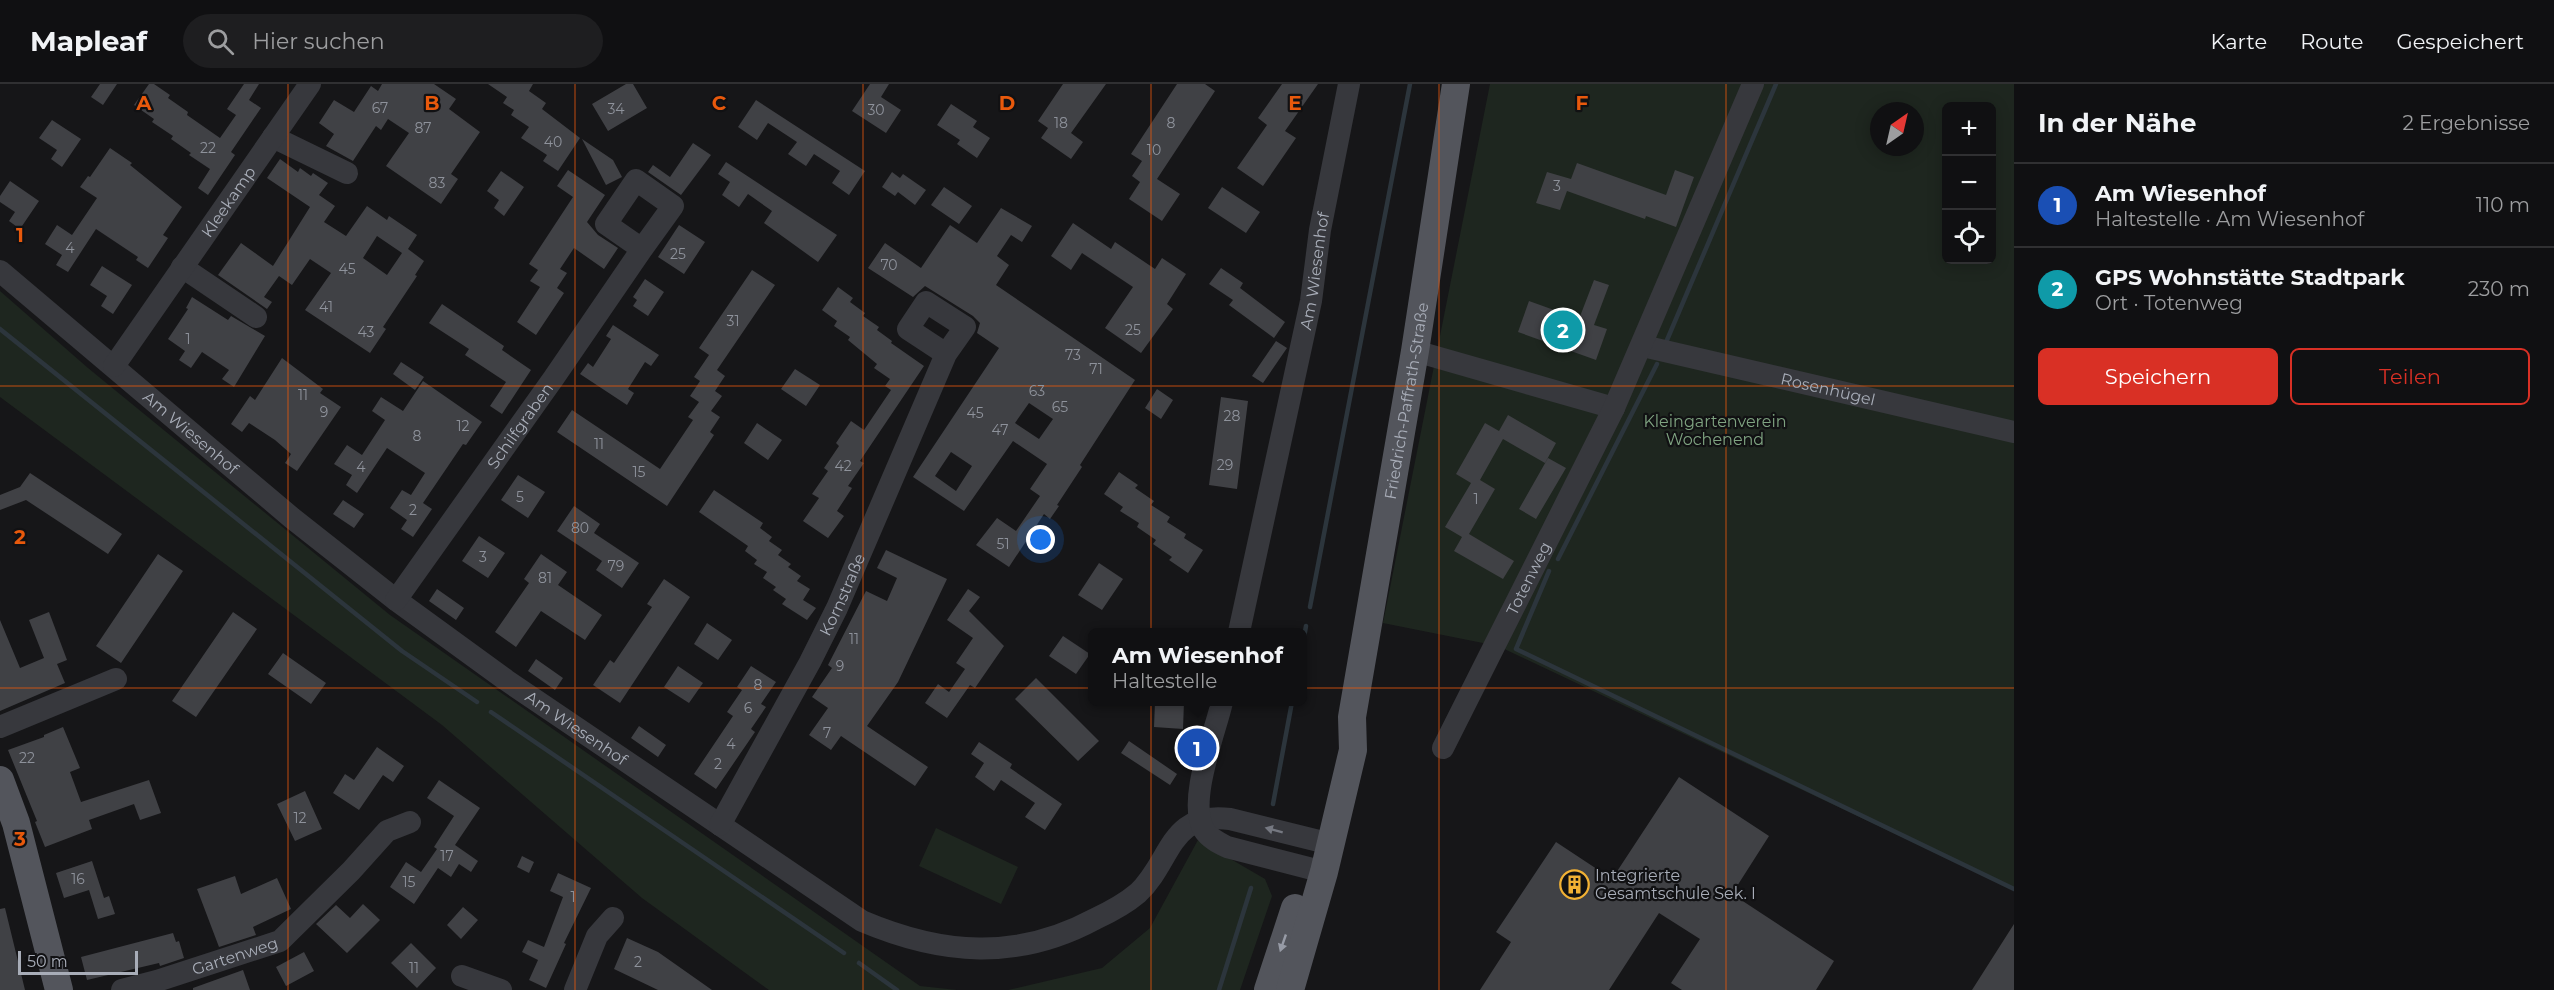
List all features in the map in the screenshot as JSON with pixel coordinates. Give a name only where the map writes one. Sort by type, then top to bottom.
[{"type":"main road","name":"Friedrich-Paffrath-Straße","points":[[1290,990],[1323,843],[1353,750],[1352,717],[1415,351],[1456,84]]},
{"type":"main road","points":[[0,780],[16,823],[59,990]]},
{"type":"main road","name":"Friedrich-Paffrath-Straße","points":[[1268,990],[1316,870]]},
{"type":"street","name":"Kleekamp","points":[[114,366],[310,84]]},
{"type":"street","name":"Am Wiesenhof","points":[[1240,628],[1311,301],[1320,230],[1349,84]]},
{"type":"street","name":"Totenweg","points":[[1443,748],[1643,346],[1753,84]]},
{"type":"street","points":[[273,137],[347,173]]},
{"type":"street","name":"Schilfgraben","points":[[396,600],[553,380],[642,249]]},
{"type":"street","points":[[182,267],[256,316]]},
{"type":"street","name":"Am Wiesenhof","points":[[0,272],[292,518],[396,600],[506,680],[862,921],[912,941],[966,949],[1000,949],[1032,943],[1085,925],[1113,910],[1140,891],[1171,843],[1186,828],[1200,819]]},
{"type":"street","name":"Rosenhügel","points":[[1643,346],[2014,432]]},
{"type":"street","points":[[1415,351],[1614,408]]},
{"type":"street","name":"Kornstraße","points":[[720,825],[810,662],[837,608],[946,354]]},
{"type":"street","points":[[0,727],[116,680]]},
{"type":"street","points":[[1221,706],[1197,801],[1204,830],[1209,836],[1227,847],[1316,870]]},
{"type":"street","points":[[1200,819],[1214,817],[1230,819],[1323,843]]},
{"type":"street","name":"Gartenweg","points":[[122,990],[280,941],[351,871],[387,831],[410,822]]},
{"type":"street","points":[[575,990],[597,936],[613,918]]},
{"type":"street","points":[[462,976],[501,990]]},
{"type":"green space","name":"Kleingartenverein Wochenend","points":[[1490,84],[2014,84],[2014,890],[1498,646],[1383,623]]},
{"type":"green space","points":[[0,291],[88,368],[390,615],[920,986],[957,990],[769,990],[642,898],[442,725],[0,397]]},
{"type":"green space","points":[[936,828],[1018,867],[1001,904],[919,866]]},
{"type":"green space","points":[[1198,840],[1265,879],[1272,896],[1240,990],[1008,990],[1102,968],[1150,928]]},
{"type":"building","points":[[100,84],[117,84],[103,105],[91,97]]},
{"type":"building","points":[[149,84],[154,84],[170,95],[168,98],[188,112],[187,115],[220,138],[236,115],[227,109],[244,84],[259,84],[249,100],[261,108],[231,152],[235,155],[208,195],[198,188],[210,169],[189,155],[191,153],[171,139],[173,136],[152,122],[154,119],[134,105]]},
{"type":"building","points":[[382,84],[434,84],[456,99],[449,109],[480,132],[451,174],[458,179],[441,204],[386,166],[409,133],[388,119],[381,130],[376,126],[353,161],[326,146],[334,134],[319,123],[334,100],[354,112],[371,86],[378,91]]},
{"type":"building","points":[[488,84],[533,84],[529,91],[546,103],[542,109],[580,138],[558,171],[543,161],[547,155],[521,138],[529,127],[511,115],[514,110],[503,103],[507,97]]},
{"type":"building","points":[[626,84],[633,84],[647,108],[608,131],[592,104]]},
{"type":"building","points":[[870,84],[889,84],[881,97],[901,110],[886,133],[852,111]]},
{"type":"building","points":[[1063,84],[1106,84],[1071,133],[1083,142],[1071,159],[1041,138],[1048,128],[1038,121]]},
{"type":"building","points":[[1177,84],[1205,84],[1215,91],[1157,179],[1180,194],[1162,221],[1129,199],[1140,182],[1132,176],[1142,161],[1131,154]]},
{"type":"building","points":[[1282,84],[1318,84],[1285,131],[1296,138],[1263,186],[1237,168],[1267,125],[1258,118]]},
{"type":"building","points":[[756,100],[865,171],[849,195],[832,183],[840,171],[814,154],[806,166],[788,154],[797,142],[768,123],[757,140],[738,127]]},
{"type":"building","points":[[951,104],[977,121],[973,127],[990,138],[977,158],[957,144],[960,140],[937,125]]},
{"type":"building","points":[[52,120],[81,139],[62,167],[51,159],[57,150],[39,138]]},
{"type":"building","points":[[582,139],[613,160],[622,177],[606,185]]},
{"type":"building","points":[[693,143],[711,155],[681,195],[648,172],[653,165],[670,177]]},
{"type":"building","points":[[110,148],[132,163],[130,165],[182,207],[163,235],[168,238],[148,268],[136,260],[138,257],[96,229],[68,272],[56,265],[62,255],[45,244],[57,225],[72,235],[97,198],[80,187],[88,176],[90,177]]},
{"type":"building","points":[[280,159],[298,172],[300,168],[311,176],[313,173],[328,183],[319,195],[335,206],[324,222],[346,236],[367,206],[387,220],[389,216],[417,235],[408,249],[424,261],[415,275],[417,276],[383,327],[386,329],[370,353],[305,310],[331,273],[310,259],[292,285],[279,276],[264,297],[272,302],[267,309],[218,275],[241,243],[273,266],[310,207],[267,178]],"holes":[[[377,236],[402,253],[387,275],[363,258]]]},
{"type":"building","points":[[726,162],[837,235],[818,262],[764,223],[772,211],[748,194],[739,207],[722,195],[730,182],[718,174]]},
{"type":"building","points":[[1577,163],[1666,195],[1675,170],[1694,177],[1676,227],[1646,216],[1645,219],[1567,191],[1560,210],[1536,203],[1547,172],[1571,179]]},
{"type":"building","points":[[568,170],[605,195],[587,222],[598,235],[618,248],[604,269],[574,248],[560,269],[567,273],[557,288],[564,293],[536,335],[517,322],[540,287],[530,281],[538,270],[529,264],[573,197],[557,186]]},
{"type":"building","points":[[501,171],[524,187],[504,216],[494,208],[499,200],[487,191]]},
{"type":"building","points":[[892,172],[900,178],[903,174],[926,190],[915,205],[898,192],[895,196],[882,187]]},
{"type":"building","points":[[10,181],[39,201],[20,229],[9,221],[15,212],[0,202],[0,196]]},
{"type":"building","points":[[944,187],[972,206],[959,224],[931,205]]},
{"type":"building","points":[[1222,187],[1260,212],[1246,233],[1208,208]]},
{"type":"building","points":[[1001,208],[1032,226],[1022,242],[1011,235],[997,256],[1009,265],[996,285],[1135,380],[1080,465],[1082,467],[1057,505],[1059,506],[1050,519],[1044,514],[1009,567],[976,545],[997,518],[1016,531],[1040,496],[1030,489],[1047,464],[1013,441],[964,511],[913,477],[999,348],[977,333],[980,323],[973,316],[925,286],[913,297],[868,268],[885,243],[921,268],[950,225],[977,243]],"holes":[[[1029,403],[1053,419],[1039,439],[1015,423]],[[951,452],[972,466],[956,491],[935,476]]]},
{"type":"building","points":[[1073,223],[1111,249],[1115,242],[1155,269],[1162,258],[1186,274],[1167,304],[1173,309],[1141,353],[1105,328],[1133,287],[1082,253],[1071,270],[1051,256]]},
{"type":"building","points":[[679,225],[705,242],[684,274],[658,257]]},
{"type":"building","points":[[102,266],[132,285],[113,314],[101,306],[107,296],[90,285]]},
{"type":"building","points":[[1221,268],[1243,283],[1240,288],[1285,322],[1274,338],[1229,305],[1233,300],[1209,284]]},
{"type":"building","points":[[752,270],[775,285],[717,370],[725,376],[715,391],[722,396],[711,411],[720,417],[710,432],[714,435],[667,506],[557,432],[572,410],[660,469],[693,420],[688,417],[699,402],[690,396],[700,381],[694,377],[709,355],[699,348]]},
{"type":"building","points":[[645,279],[664,292],[648,316],[633,306],[637,300],[633,297]]},
{"type":"building","points":[[1594,280],[1609,285],[1594,325],[1607,329],[1596,360],[1518,332],[1529,301],[1579,319]]},
{"type":"building","points":[[838,287],[853,298],[850,302],[865,313],[863,316],[879,327],[877,330],[892,341],[891,343],[924,366],[860,461],[864,463],[848,486],[852,488],[837,511],[844,516],[828,538],[803,521],[819,498],[812,494],[828,471],[824,468],[839,446],[836,443],[851,421],[864,430],[891,390],[885,386],[890,379],[874,368],[877,364],[848,340],[850,337],[834,326],[837,321],[822,310]]},
{"type":"building","points":[[192,297],[228,320],[231,316],[265,336],[234,387],[222,379],[229,370],[202,352],[191,368],[179,360],[185,351],[168,339],[188,309],[186,308]]},
{"type":"building","points":[[442,304],[504,346],[502,350],[531,370],[502,414],[490,406],[506,382],[465,355],[469,349],[429,323]]},
{"type":"building","points":[[613,325],[659,355],[651,366],[645,362],[628,389],[634,393],[627,405],[580,374],[588,363],[593,367],[611,339],[606,336]]},
{"type":"building","points":[[1276,341],[1287,348],[1263,383],[1252,376]]},
{"type":"building","points":[[282,358],[323,389],[320,393],[341,407],[297,471],[285,463],[291,454],[275,440],[249,423],[242,432],[231,424],[250,396],[255,400]]},
{"type":"building","points":[[401,362],[424,377],[415,390],[393,374]]},
{"type":"building","points":[[795,369],[820,385],[806,406],[781,389]]},
{"type":"building","points":[[423,381],[482,422],[466,445],[463,444],[423,503],[432,509],[413,537],[401,529],[407,520],[390,508],[402,490],[411,495],[425,473],[387,448],[357,493],[346,485],[352,475],[334,464],[347,445],[362,455],[385,420],[372,411],[381,397],[403,411]]},
{"type":"building","points":[[1157,389],[1173,400],[1161,419],[1145,408]]},
{"type":"building","points":[[1221,397],[1248,401],[1237,489],[1209,485]]},
{"type":"building","points":[[1508,415],[1556,443],[1545,463],[1503,439],[1480,480],[1495,489],[1469,534],[1514,561],[1503,579],[1454,551],[1462,537],[1445,527],[1471,483],[1456,474],[1485,423],[1499,431]]},
{"type":"building","points":[[757,423],[782,440],[768,460],[744,443]]},
{"type":"building","points":[[1548,458],[1566,468],[1536,519],[1519,509]]},
{"type":"building","points":[[1119,472],[1138,485],[1135,488],[1154,501],[1151,505],[1170,517],[1167,522],[1186,534],[1184,538],[1203,550],[1188,573],[1169,560],[1172,557],[1153,544],[1156,540],[1137,527],[1139,523],[1120,511],[1123,507],[1104,494]]},
{"type":"building","points":[[30,473],[122,534],[108,554],[26,500],[0,510],[0,495],[20,487]]},
{"type":"building","points":[[518,475],[545,492],[528,518],[501,500]]},
{"type":"building","points":[[714,490],[763,523],[760,528],[772,537],[769,541],[782,550],[778,555],[791,564],[788,567],[801,576],[797,581],[810,589],[803,600],[816,608],[807,620],[782,604],[786,599],[773,590],[776,587],[763,578],[767,572],[754,564],[757,560],[745,551],[748,546],[699,512]]},
{"type":"building","points":[[343,500],[364,514],[354,528],[333,514]]},
{"type":"building","points":[[574,506],[600,524],[594,533],[639,563],[622,588],[596,570],[602,561],[557,531]]},
{"type":"building","points":[[479,536],[505,553],[488,578],[462,561]]},
{"type":"building","points":[[886,550],[947,579],[898,682],[867,726],[928,767],[915,786],[841,736],[831,750],[809,735],[828,708],[812,697],[832,668],[828,665],[866,591],[887,601],[897,578],[877,568]]},
{"type":"building","points":[[158,554],[183,571],[121,663],[96,646]]},
{"type":"building","points":[[541,554],[567,572],[558,585],[602,615],[585,640],[541,611],[516,647],[495,632],[529,583],[524,579]]},
{"type":"building","points":[[1099,563],[1123,579],[1102,610],[1078,595]]},
{"type":"building","points":[[664,579],[690,597],[620,703],[593,685],[610,660],[614,663],[652,607],[647,604]]},
{"type":"building","points":[[437,589],[464,608],[456,620],[429,601]]},
{"type":"building","points":[[968,589],[980,597],[969,611],[1004,646],[975,688],[970,685],[947,718],[925,703],[938,684],[949,692],[965,669],[956,663],[973,638],[947,620]]},
{"type":"building","points":[[49,612],[67,660],[57,664],[65,683],[0,711],[0,620],[20,668],[44,658],[29,620]]},
{"type":"building","points":[[233,612],[257,629],[196,717],[172,701]]},
{"type":"building","points":[[707,623],[732,640],[718,660],[694,644]]},
{"type":"building","points":[[1063,636],[1088,653],[1088,657],[1076,674],[1049,656]]},
{"type":"building","points":[[283,653],[326,683],[311,704],[268,674]]},
{"type":"building","points":[[536,659],[563,678],[555,690],[528,671]]},
{"type":"building","points":[[678,666],[703,683],[689,703],[664,687]]},
{"type":"building","points":[[751,666],[776,682],[761,704],[766,707],[751,729],[755,732],[716,789],[694,774],[733,716],[727,712],[742,690],[737,687]]},
{"type":"building","points":[[1036,678],[1099,741],[1078,761],[1015,699]]},
{"type":"building","points":[[1155,706],[1184,706],[1183,729],[1154,727]]},
{"type":"building","points":[[639,726],[666,745],[658,757],[631,738]]},
{"type":"building","points":[[63,727],[80,768],[70,772],[81,802],[149,780],[161,813],[140,820],[134,804],[89,820],[92,829],[45,847],[8,750],[44,737]]},
{"type":"building","points":[[1129,741],[1177,774],[1170,785],[1121,753]]},
{"type":"building","points":[[979,742],[1012,764],[1010,768],[1062,804],[1045,830],[1025,817],[1035,803],[1001,780],[994,791],[975,777],[984,763],[971,754]]},
{"type":"building","points":[[377,747],[404,766],[393,782],[383,775],[359,810],[333,793],[345,774],[354,780]]},
{"type":"building","name":"Integrierte Gesamtschule Sek. I","points":[[1679,777],[1769,836],[1732,894],[1834,961],[1816,990],[1682,990],[1671,983],[1700,939],[1659,913],[1609,990],[1480,990],[1511,942],[1496,932],[1556,842],[1612,879]]},
{"type":"building","points":[[439,780],[480,808],[455,845],[478,861],[471,872],[459,864],[451,877],[438,868],[414,904],[390,887],[406,862],[421,872],[437,849],[434,847],[454,816],[427,798]]},
{"type":"building","points":[[305,791],[322,829],[295,841],[277,804]]},
{"type":"building","points":[[522,856],[534,862],[529,873],[517,867]]},
{"type":"building","points":[[92,861],[104,898],[109,896],[115,914],[98,919],[89,890],[64,898],[56,873]]},
{"type":"building","points":[[558,873],[591,888],[564,943],[566,944],[546,988],[529,980],[538,960],[522,952],[528,940],[544,947],[563,897],[550,891]]},
{"type":"building","points":[[235,876],[241,894],[277,878],[291,909],[253,927],[256,935],[219,947],[197,889]]},
{"type":"building","points":[[363,904],[380,920],[347,953],[316,924],[336,905],[350,918]]},
{"type":"building","points":[[463,907],[478,920],[461,939],[447,925]]},
{"type":"building","points":[[5,908],[25,990],[0,990],[0,909]]},
{"type":"building","points":[[2014,924],[2014,990],[1972,990]]},
{"type":"building","points":[[173,933],[176,942],[179,941],[184,958],[160,966],[159,963],[87,980],[81,957]]},
{"type":"building","points":[[627,938],[658,952],[712,990],[658,990],[614,969]]},
{"type":"building","points":[[411,943],[436,968],[417,988],[391,963]]},
{"type":"building","points":[[304,952],[314,971],[286,986],[276,967]]},
{"type":"building","points":[[243,970],[250,990],[193,990],[193,988]]},
{"type":"waterway","points":[[1310,607],[1410,84]]},
{"type":"waterway","points":[[1667,340],[1776,84]]},
{"type":"waterway","points":[[0,329],[402,651],[477,702]]},
{"type":"waterway","points":[[1558,559],[1657,364]]},
{"type":"waterway","points":[[1549,571],[1516,649],[2014,889]]},
{"type":"waterway","points":[[1273,804],[1291,706]]},
{"type":"waterway","points":[[491,712],[844,953]]},
{"type":"waterway","points":[[1219,990],[1251,888]]},
{"type":"waterway","points":[[859,963],[897,990]]},
{"type":"place","name":"GPS Wohnstätte Stadtpark","points":[[1563,330]]},
{"type":"place","name":"Am Wiesenhof","points":[[1197,748]]},
{"type":"place","name":"Integrierte Gesamtschule Sek. I","points":[[1574,884]]}]
